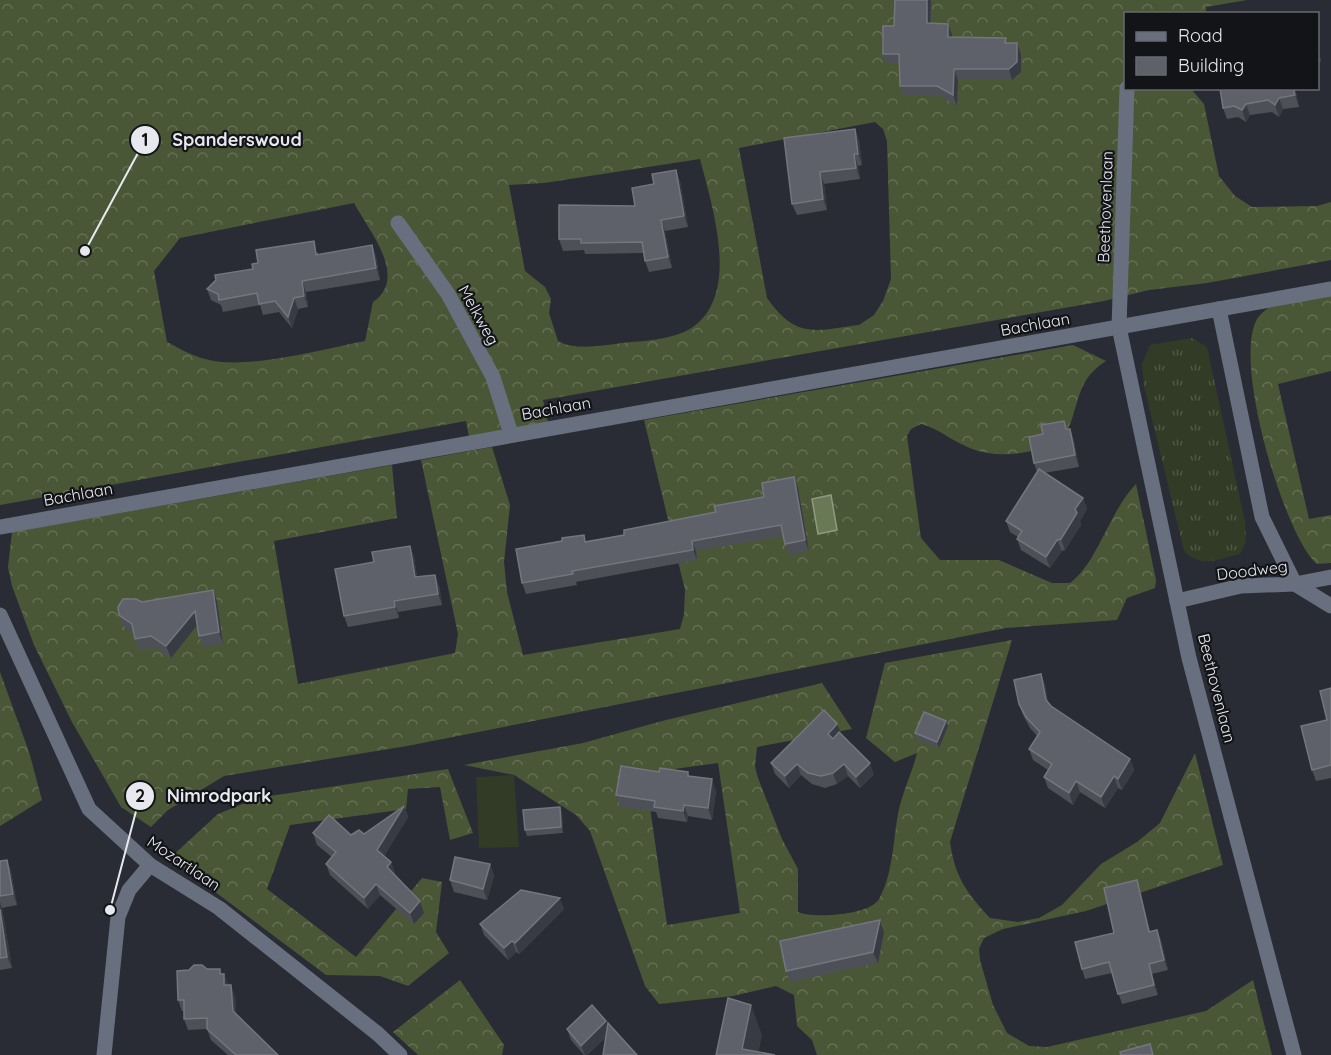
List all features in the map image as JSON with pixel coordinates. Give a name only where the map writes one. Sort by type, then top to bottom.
[{"type":"street","name":"Beethovenlaan","points":[[1127,90],[1119,327],[1189,658],[1294,1055]]},
{"type":"street","name":"Melkweg","points":[[398,223],[448,294],[493,377],[511,434]]},
{"type":"street","points":[[1119,327],[1331,289]]},
{"type":"street","points":[[1219,309],[1262,517],[1295,584],[1331,606]]},
{"type":"street","name":"Bachlaan","points":[[0,527],[1119,327]]},
{"type":"street","name":"Doodweg","points":[[1177,601],[1241,586],[1295,584],[1331,577]]},
{"type":"street","name":"Mozartlaan","points":[[0,615],[89,809],[150,866],[219,908],[378,1034],[400,1055]]},
{"type":"street","points":[[104,1055],[118,917],[129,890],[150,866]]},
{"type":"green space","points":[[0,0],[1247,0],[1206,7],[1206,12],[1124,12],[1124,90],[1192,90],[1204,104],[1219,176],[1235,196],[1252,207],[1317,206],[1331,202],[1331,260],[1207,283],[1149,290],[1104,301],[543,400],[548,422],[469,437],[466,421],[0,505]],"holes":[[[875,122],[883,129],[887,141],[891,279],[883,301],[874,315],[859,325],[818,330],[797,326],[777,311],[767,298],[739,148]],[[700,159],[711,200],[719,248],[716,293],[708,312],[687,331],[663,338],[584,347],[558,341],[549,313],[551,299],[545,287],[525,271],[509,185],[544,183]],[[354,203],[376,240],[387,267],[387,280],[383,292],[373,302],[365,341],[284,358],[241,362],[205,359],[167,342],[154,271],[180,238]]]},
{"type":"green space","points":[[1331,294],[1331,371],[1278,384],[1309,519],[1331,515],[1331,563],[1317,564],[1304,547],[1290,518],[1264,441],[1255,400],[1251,363],[1252,333],[1261,314],[1276,304]]},
{"type":"green space","points":[[1192,338],[1207,347],[1245,522],[1246,541],[1240,554],[1210,561],[1197,560],[1184,551],[1144,386],[1142,364],[1150,345]]},
{"type":"green space","points":[[1073,345],[1106,361],[1086,380],[1072,419],[1066,431],[1057,440],[1031,451],[1016,454],[987,453],[968,447],[921,424],[911,429],[907,436],[921,538],[940,560],[999,560],[1052,583],[1070,583],[1088,563],[1119,508],[1136,484],[1156,580],[1155,588],[1127,598],[1117,620],[1006,628],[407,746],[224,776],[168,810],[151,827],[121,807],[72,722],[34,645],[12,586],[8,567],[12,532],[392,465],[397,518],[274,541],[298,684],[455,653],[458,634],[421,460],[492,447],[510,505],[504,562],[507,592],[523,655],[680,629],[684,614],[685,590],[644,420]]},
{"type":"green space","points":[[1012,640],[950,842],[955,865],[963,883],[990,918],[1018,922],[1039,918],[1062,905],[1101,864],[1137,842],[1160,823],[1195,753],[1223,865],[1086,911],[1003,929],[984,938],[979,949],[980,960],[993,1005],[1007,1033],[1029,1046],[1047,1047],[1206,1011],[1253,980],[1272,1055],[817,1055],[812,1040],[797,1026],[794,995],[776,986],[733,996],[659,1004],[645,986],[590,831],[576,815],[514,775],[464,765],[583,743],[662,721],[822,683],[852,729],[757,747],[755,767],[782,839],[798,869],[798,912],[828,915],[854,912],[874,904],[884,889],[890,868],[900,806],[917,753],[895,762],[866,738],[885,663]],"holes":[[[718,763],[740,913],[667,925],[645,773]]]},
{"type":"green space","points":[[0,672],[29,752],[42,800],[0,826]]},
{"type":"green space","points":[[448,769],[473,833],[450,840],[440,787],[408,789],[406,809],[290,825],[267,889],[356,957],[422,878],[442,882],[436,932],[449,953],[408,986],[380,976],[326,975],[170,858],[218,814],[257,798]]},
{"type":"green space","points":[[514,775],[519,847],[479,848],[476,777]]},
{"type":"green space","points":[[460,980],[504,1045],[502,1055],[418,1055],[393,1032]]},
{"type":"shaded area","points":[[831,495],[837,530],[818,534],[812,499]]},
{"type":"building","points":[[895,0],[927,0],[927,23],[948,24],[948,37],[1006,38],[1005,43],[1017,43],[1017,62],[1009,69],[954,69],[953,95],[937,86],[900,86],[899,54],[883,54],[883,26],[894,26]]},
{"type":"building","points":[[1220,90],[1294,90],[1295,95],[1279,98],[1275,105],[1268,100],[1246,104],[1242,110],[1234,106],[1223,108]]},
{"type":"building","points":[[855,129],[858,154],[854,154],[856,168],[820,172],[823,199],[792,204],[784,138]]},
{"type":"building","points":[[676,170],[684,216],[661,220],[668,257],[645,261],[642,242],[581,243],[581,239],[559,239],[559,205],[635,206],[632,188],[654,184],[652,174]]},
{"type":"building","points":[[314,241],[316,255],[372,245],[376,268],[302,281],[304,296],[294,298],[288,317],[275,301],[259,304],[257,293],[219,300],[218,294],[207,289],[216,280],[215,275],[253,269],[252,264],[258,263],[256,250]]},
{"type":"building","points":[[1064,421],[1066,429],[1070,429],[1075,455],[1034,463],[1029,437],[1043,434],[1041,425]]},
{"type":"building","points":[[1039,469],[1083,498],[1075,509],[1077,513],[1061,539],[1057,540],[1046,557],[1017,539],[1022,531],[1006,521]]},
{"type":"building","points":[[794,477],[805,540],[785,544],[781,525],[692,541],[693,550],[572,571],[573,574],[522,583],[516,549],[584,535],[585,542],[624,535],[624,530],[716,512],[714,506],[764,497],[762,483]]},
{"type":"building","points":[[410,546],[415,577],[435,575],[438,594],[394,601],[395,607],[344,616],[335,569],[374,562],[372,552]]},
{"type":"building","points":[[213,590],[219,632],[199,636],[195,611],[166,646],[151,636],[135,639],[132,624],[119,615],[118,607],[123,599],[136,599],[142,602]]},
{"type":"building","points":[[1041,674],[1046,700],[1051,706],[1130,759],[1118,779],[1114,776],[1101,797],[1076,781],[1069,793],[1044,777],[1052,764],[1029,749],[1040,732],[1026,717],[1019,704],[1014,680]]},
{"type":"building","points":[[1331,688],[1331,765],[1312,770],[1301,726],[1327,720],[1320,691]]},
{"type":"building","points":[[824,710],[837,724],[828,734],[833,739],[839,732],[870,763],[856,777],[844,764],[833,773],[821,776],[808,773],[797,764],[785,776],[771,763]]},
{"type":"building","points":[[924,712],[946,721],[937,742],[915,733]]},
{"type":"building","points":[[621,766],[659,772],[660,768],[688,772],[688,776],[712,779],[708,808],[684,805],[683,811],[654,807],[655,801],[616,795]]},
{"type":"building","points":[[404,806],[377,850],[391,862],[387,867],[420,901],[410,913],[376,884],[364,898],[326,864],[336,852],[313,833],[329,815],[351,835],[359,830],[364,834]]},
{"type":"building","points":[[560,807],[561,827],[525,830],[523,810]]},
{"type":"building","points":[[455,857],[490,864],[483,889],[450,880]]},
{"type":"building","points":[[7,860],[13,894],[0,896],[0,861]]},
{"type":"building","points":[[1137,880],[1149,932],[1157,930],[1164,960],[1149,964],[1154,985],[1118,994],[1109,962],[1082,969],[1075,942],[1114,933],[1104,888]]},
{"type":"building","points":[[521,890],[560,898],[515,943],[512,941],[504,948],[480,924]]},
{"type":"building","points":[[0,909],[7,957],[0,958]]},
{"type":"building","points":[[880,920],[873,952],[786,971],[780,941]]},
{"type":"building","points":[[194,965],[202,965],[207,969],[220,969],[220,974],[224,974],[224,985],[231,985],[233,1011],[278,1055],[236,1055],[207,1029],[207,1018],[184,1019],[184,1000],[178,1000],[177,971],[189,970]]},
{"type":"building","points":[[728,998],[751,1005],[742,1049],[775,1055],[716,1055]]},
{"type":"building","points":[[592,1005],[606,1021],[581,1046],[567,1029]]},
{"type":"building","points":[[608,1023],[637,1055],[603,1055]]},
{"type":"building","points":[[1150,1044],[1153,1055],[1121,1055],[1120,1052]]},
{"type":"place","name":"Spanderswoud","points":[[85,251]]},
{"type":"place","name":"Nimrodpark","points":[[110,910]]}]
